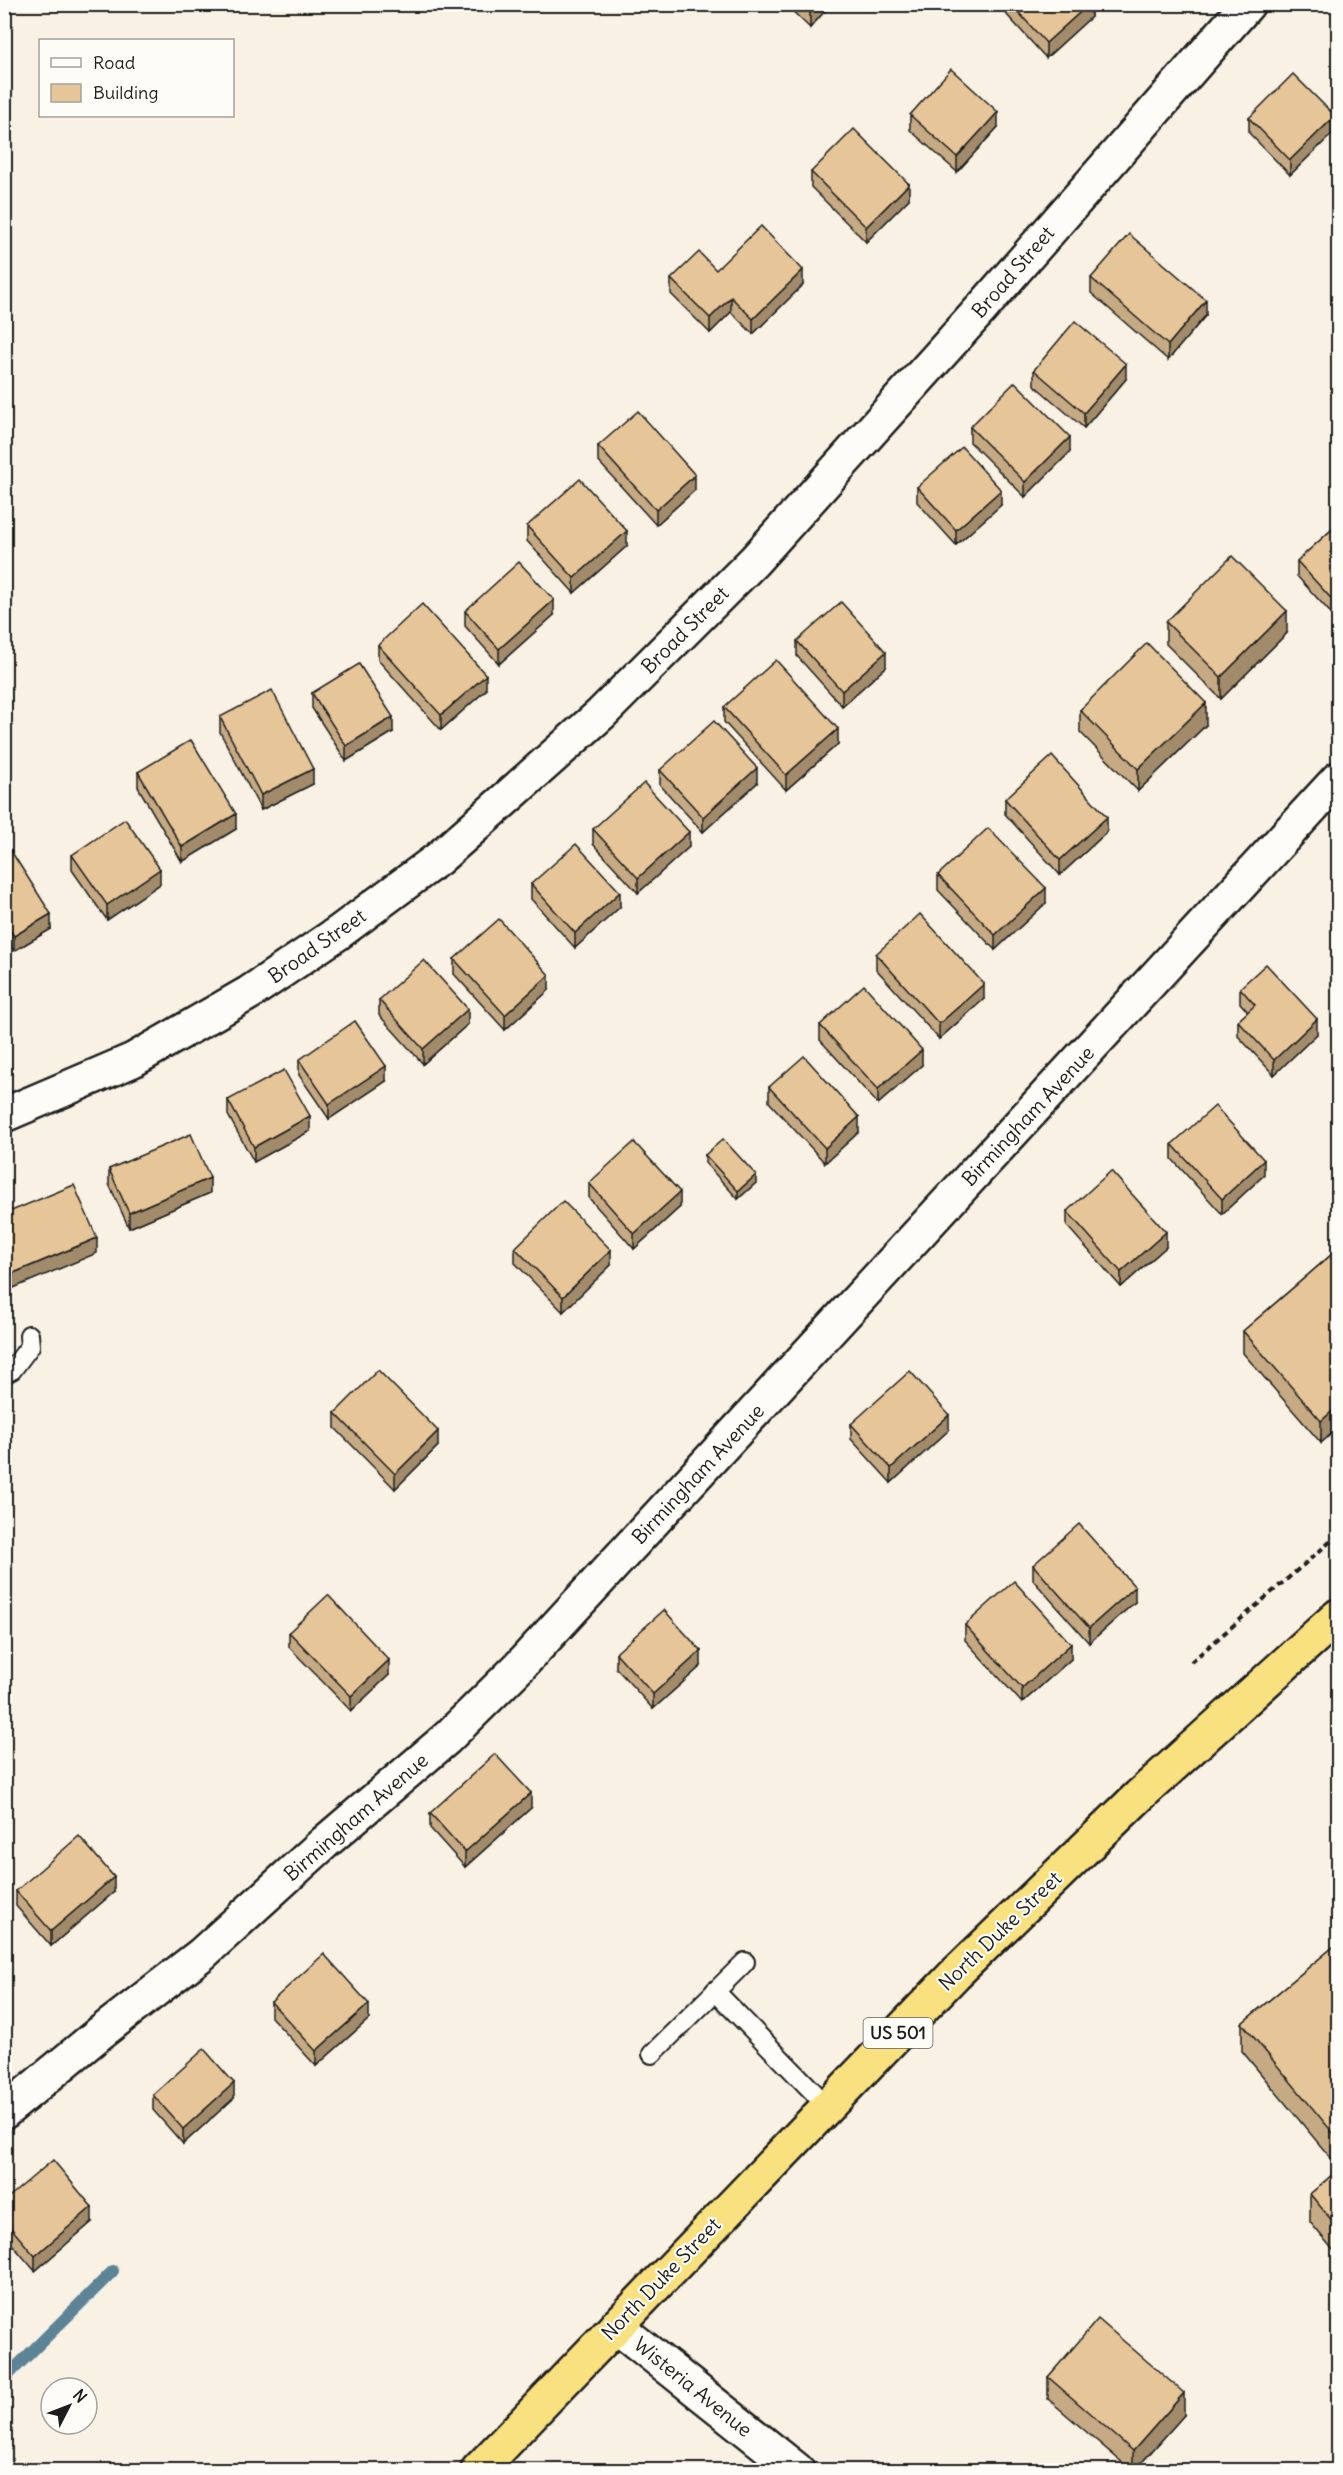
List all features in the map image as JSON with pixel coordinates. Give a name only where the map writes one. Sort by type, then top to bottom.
[{"type":"highway","name":"North Duke Street","points":[[478,2470],[955,1974],[1139,1796],[1338,1616]]},
{"type":"street","name":"Broad Street","points":[[4,1115],[133,1060],[249,993],[338,933],[438,858],[601,714],[754,561],[981,309],[1248,4]]},
{"type":"street","name":"Birmingham Avenue","points":[[4,2112],[100,2033],[202,1954],[324,1843],[446,1739],[519,1668],[1338,779]]},
{"type":"street","name":"Wisteria Avenue","points":[[616,2326],[797,2470]]},
{"type":"lane","points":[[4,1374],[12,1370],[30,1346],[29,1335]]},
{"type":"lane","points":[[652,2054],[745,1962]]},
{"type":"lane","points":[[716,1991],[827,2106]]},
{"type":"path","points":[[1191,1662],[1338,1535]]},
{"type":"building","points":[[801,4],[818,4],[810,13]]},
{"type":"building","points":[[1011,4],[1089,4],[1046,43]]},
{"type":"building","points":[[951,69],[998,112],[957,157],[910,115]]},
{"type":"building","points":[[1293,74],[1335,116],[1290,160],[1249,118]]},
{"type":"building","points":[[854,129],[909,184],[866,227],[811,172]]},
{"type":"building","points":[[761,226],[803,270],[753,319],[731,297],[710,318],[671,279],[699,252],[716,270]]},
{"type":"building","points":[[1129,234],[1206,300],[1168,345],[1091,278]]},
{"type":"building","points":[[1075,321],[1126,364],[1084,413],[1034,370]]},
{"type":"building","points":[[1015,382],[1070,437],[1025,482],[970,427]]},
{"type":"building","points":[[638,411],[695,475],[656,510],[598,446]]},
{"type":"building","points":[[962,447],[1001,490],[956,530],[917,487]]},
{"type":"building","points":[[580,479],[627,531],[574,578],[527,526]]},
{"type":"building","points":[[1338,524],[1338,606],[1297,561]]},
{"type":"building","points":[[1232,556],[1287,611],[1221,677],[1166,622]]},
{"type":"building","points":[[519,562],[554,600],[499,649],[465,611]]},
{"type":"building","points":[[841,602],[886,652],[842,691],[797,641]]},
{"type":"building","points":[[422,604],[486,675],[441,715],[378,645]]},
{"type":"building","points":[[1147,643],[1206,703],[1138,769],[1080,710]]},
{"type":"building","points":[[776,660],[838,729],[786,775],[724,707]]},
{"type":"building","points":[[359,664],[393,717],[346,746],[312,693]]},
{"type":"building","points":[[272,690],[313,769],[261,795],[220,717]]},
{"type":"building","points":[[714,721],[757,768],[703,817],[660,770]]},
{"type":"building","points":[[191,740],[236,814],[182,847],[138,772]]},
{"type":"building","points":[[1052,756],[1107,817],[1060,860],[1005,799]]},
{"type":"building","points":[[644,783],[689,832],[638,878],[593,829]]},
{"type":"building","points":[[125,819],[160,869],[107,905],[72,855]]},
{"type":"building","points":[[988,828],[1046,888],[995,935],[938,875]]},
{"type":"building","points":[[4,840],[51,914],[14,936],[4,921]]},
{"type":"building","points":[[576,844],[620,892],[575,933],[531,884]]},
{"type":"building","points":[[920,914],[984,984],[939,1024],[876,954]]},
{"type":"building","points":[[499,919],[549,975],[505,1015],[454,959]]},
{"type":"building","points":[[424,960],[468,1009],[423,1049],[379,1000]]},
{"type":"building","points":[[1266,964],[1317,1019],[1274,1060],[1238,1021],[1255,1005],[1240,988]]},
{"type":"building","points":[[864,985],[922,1050],[878,1089],[820,1025]]},
{"type":"building","points":[[355,1021],[386,1066],[329,1104],[299,1060]]},
{"type":"building","points":[[804,1056],[859,1117],[825,1148],[769,1087]]},
{"type":"building","points":[[284,1070],[310,1116],[254,1147],[228,1100]]},
{"type":"building","points":[[1215,1106],[1264,1160],[1222,1199],[1172,1144]]},
{"type":"building","points":[[191,1134],[210,1178],[129,1213],[109,1169]]},
{"type":"building","points":[[723,1139],[756,1175],[738,1191],[705,1155]]},
{"type":"building","points":[[634,1142],[680,1192],[634,1234],[589,1183]]},
{"type":"building","points":[[1111,1171],[1166,1232],[1121,1272],[1067,1211]]},
{"type":"building","points":[[74,1185],[97,1238],[4,1277],[4,1214]]},
{"type":"building","points":[[563,1201],[611,1250],[563,1297],[515,1248]]},
{"type":"building","points":[[1338,1249],[1338,1406],[1321,1421],[1243,1331]]},
{"type":"building","points":[[378,1370],[438,1431],[395,1474],[335,1413]]},
{"type":"building","points":[[910,1371],[949,1415],[891,1468],[851,1424]]},
{"type":"building","points":[[1079,1524],[1135,1587],[1089,1628],[1033,1565]]},
{"type":"building","points":[[1014,1581],[1071,1644],[1022,1688],[965,1625]]},
{"type":"building","points":[[328,1595],[389,1660],[351,1696],[289,1632]]},
{"type":"building","points":[[664,1610],[701,1651],[653,1694],[616,1653]]},
{"type":"building","points":[[495,1754],[531,1793],[465,1852],[430,1813]]},
{"type":"building","points":[[79,1836],[114,1877],[51,1931],[16,1891]]},
{"type":"building","points":[[1338,1943],[1338,2139],[1242,2023]]},
{"type":"building","points":[[324,1954],[369,2004],[316,2051],[271,2002]]},
{"type":"building","points":[[204,2049],[234,2083],[183,2129],[153,2095]]},
{"type":"building","points":[[53,2160],[92,2207],[35,2256],[4,2220],[4,2201]]},
{"type":"building","points":[[1338,2170],[1338,2228],[1310,2194]]},
{"type":"building","points":[[1098,2319],[1184,2393],[1133,2451],[1048,2377]]},
{"type":"waterway","points":[[4,2379],[113,2271]]}]
